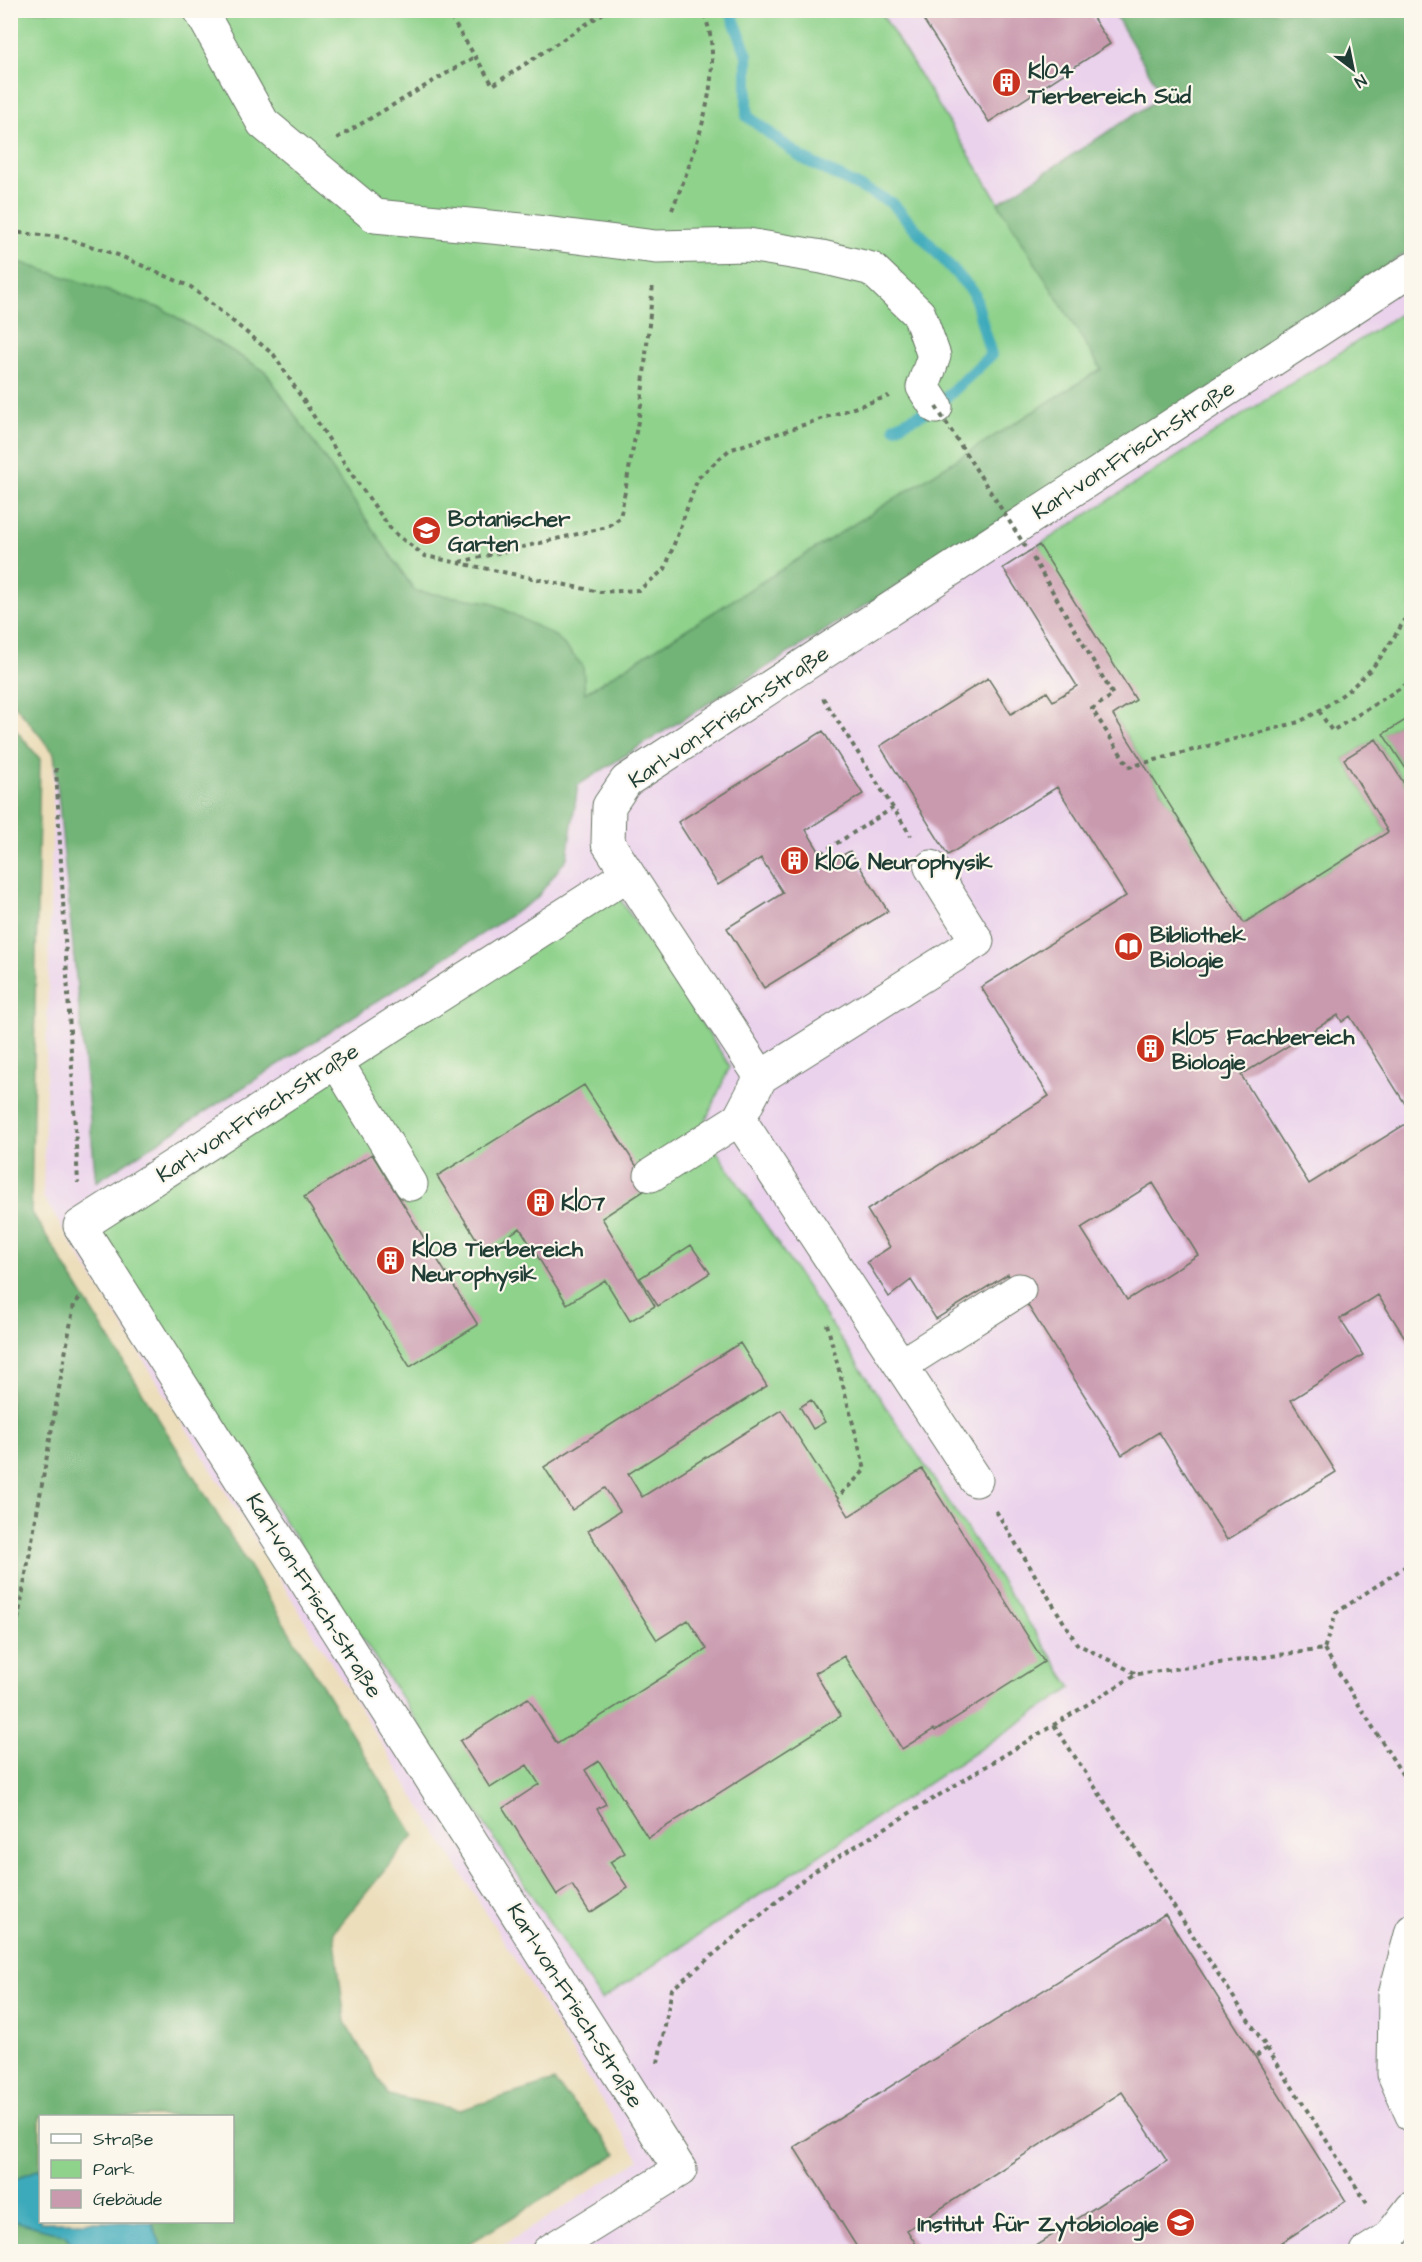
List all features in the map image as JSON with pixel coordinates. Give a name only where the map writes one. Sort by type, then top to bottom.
[{"type":"lane","points":[[200,10],[264,123],[375,216],[522,230],[656,247],[748,245],[822,257],[872,269],[919,314],[934,356],[929,397]]},
{"type":"lane","name":"Karl-von-Frisch-Straße","points":[[548,2252],[680,2170],[80,1226],[628,874],[608,843],[609,806],[626,781],[1412,268]]},
{"type":"lane","points":[[651,1176],[739,1119],[761,1077],[977,941],[931,867]]},
{"type":"lane","points":[[628,874],[761,1077]]},
{"type":"lane","points":[[336,1061],[411,1184]]},
{"type":"lane","points":[[739,1119],[797,1210],[903,1364],[976,1480]]},
{"type":"lane","points":[[903,1364],[1019,1290]]},
{"type":"lane","points":[[1412,1931],[1395,1995],[1395,2073],[1412,2115]]},
{"type":"lane","points":[[1378,2245],[1412,2208]]},
{"type":"path","points":[[446,10],[493,85],[608,10]]},
{"type":"path","points":[[456,563],[607,527],[620,518],[641,405],[656,247],[693,159],[710,85],[712,49],[702,10]]},
{"type":"path","points":[[304,157],[476,56]]},
{"type":"path","points":[[10,232],[62,237],[118,255],[191,287],[274,355],[348,469],[393,532],[425,556],[600,592],[639,590],[665,569],[698,478],[729,450],[862,403],[929,397],[1029,552],[1113,695],[1092,709],[1129,767],[1299,722],[1319,711],[1337,700],[1369,671],[1412,610]]},
{"type":"path","points":[[801,666],[931,867]]},
{"type":"path","points":[[1319,711],[1332,731],[1412,681]]},
{"type":"path","points":[[56,768],[80,1226]]},
{"type":"path","points":[[821,854],[893,808]]},
{"type":"path","points":[[10,1664],[74,1304],[108,1270]]},
{"type":"path","points":[[827,1323],[865,1470],[837,1498]]},
{"type":"path","points":[[976,1480],[1077,1644],[1137,1674]]},
{"type":"path","points":[[1324,1649],[1336,1613],[1412,1563]]},
{"type":"path","points":[[647,2118],[672,1989],[810,1874],[1137,1674],[1324,1649]]},
{"type":"path","points":[[1324,1649],[1412,1790]]},
{"type":"path","points":[[1054,1725],[1267,2048],[1378,2245]]},
{"type":"path","points":[[1255,2057],[1267,2048]]},
{"type":"shaded area","points":[[10,11],[1411,11],[1411,2251],[494,2251],[639,2160],[43,1197],[54,753],[11,700]]},
{"type":"green space","name":"Botanischer Garten","points":[[10,11],[880,11],[1102,369],[245,906],[11,700]]},
{"type":"green space","points":[[1113,11],[1411,11],[1411,249],[1203,394],[578,785],[567,858],[536,899],[96,1182],[54,753],[11,700],[10,259],[163,309],[265,371],[415,591],[490,602],[557,637],[583,666],[585,693],[1101,369],[998,203],[1163,96]]},
{"type":"green space","points":[[1411,307],[1411,716],[1384,734],[1411,778],[1411,788],[1408,790],[1376,739],[1344,759],[1388,832],[1244,923],[1113,715],[1039,545]]},
{"type":"green space","points":[[10,723],[40,759],[31,1211],[414,1835],[334,1932],[345,2022],[388,2095],[460,2110],[554,2081],[617,2154],[457,2251],[163,2251],[152,2223],[234,2223],[234,2115],[39,2115],[39,2169],[22,2176],[11,2184]]},
{"type":"green space","points":[[616,893],[730,1066],[702,1129],[1072,1688],[601,2000],[93,1231]]},
{"type":"green space","points":[[11,2220],[66,2235],[76,2251],[11,2252]]},
{"type":"water","points":[[39,2169],[39,2223],[152,2223],[163,2251],[76,2251],[66,2235],[11,2220],[11,2184],[22,2176]]},
{"type":"building","name":"K|04 Tierbereich Süd","points":[[917,10],[1088,10],[1110,44],[989,122]]},
{"type":"building","name":"K|05 Fachbereich Biologie","points":[[1039,545],[1136,700],[1113,715],[1244,923],[1388,832],[1344,759],[1376,739],[1408,790],[1412,788],[1412,1115],[1350,1016],[1342,1022],[1338,1015],[1241,1075],[1309,1184],[1412,1120],[1412,1349],[1378,1295],[1340,1319],[1363,1355],[1291,1400],[1336,1472],[1227,1540],[1159,1432],[1122,1455],[1008,1274],[936,1319],[911,1280],[889,1297],[867,1262],[890,1247],[867,1210],[1049,1096],[981,987],[1126,896],[1057,787],[948,855],[880,746],[988,678],[1011,714],[1047,692],[1053,701],[1077,686],[1003,568]],"holes":[[[1153,1183],[1198,1255],[1127,1300],[1081,1228]]]},
{"type":"building","points":[[1412,716],[1412,778],[1383,734]]},
{"type":"building","name":"K|06 Neurophysik","points":[[823,731],[863,794],[806,830],[827,864],[850,851],[888,911],[764,988],[727,928],[783,893],[761,858],[718,885],[678,822]]},
{"type":"building","name":"K|07","points":[[584,1085],[650,1187],[602,1218],[655,1306],[630,1321],[605,1280],[567,1304],[520,1228],[484,1251],[437,1176]]},
{"type":"building","name":"K|08 Tierbereich Neurophysik","points":[[372,1154],[478,1325],[410,1367],[304,1197]]},
{"type":"building","points":[[691,1245],[710,1273],[658,1306],[640,1278]]},
{"type":"building","points":[[740,1343],[767,1386],[628,1474],[642,1497],[781,1410],[849,1516],[922,1469],[1044,1662],[935,1731],[934,1729],[902,1749],[844,1656],[815,1673],[841,1716],[648,1838],[599,1761],[585,1770],[606,1804],[597,1809],[625,1853],[610,1862],[628,1888],[590,1913],[572,1885],[557,1895],[503,1808],[539,1784],[527,1765],[490,1788],[460,1741],[528,1698],[557,1744],[707,1649],[688,1620],[657,1640],[588,1531],[620,1511],[605,1488],[572,1510],[544,1467]]},
{"type":"building","points":[[811,1400],[825,1422],[813,1429],[800,1407]]},
{"type":"building","points":[[1165,1914],[1346,2201],[1267,2252],[1026,2252],[1167,2161],[1122,2092],[907,2230],[921,2252],[860,2252],[794,2147]]},
{"type":"waterway","points":[[730,10],[747,55],[747,116],[802,158],[892,203],[974,293],[991,355],[936,407],[895,427]]},
{"type":"place","name":"K|04 Tierbereich Süd","points":[[1007,83]]},
{"type":"place","name":"Botanischer Garten","points":[[427,531]]},
{"type":"place","name":"K|06 Neurophysik","points":[[794,861]]},
{"type":"place","name":"Bibliothek Biologie","points":[[1129,947]]},
{"type":"place","name":"K|05 Fachbereich Biologie","points":[[1151,1049]]},
{"type":"place","name":"K|07","points":[[540,1202]]},
{"type":"place","name":"K|08 Tierbereich Neurophysik","points":[[391,1261]]},
{"type":"place","name":"Institut für Zytobiologie","points":[[1180,2223]]}]
